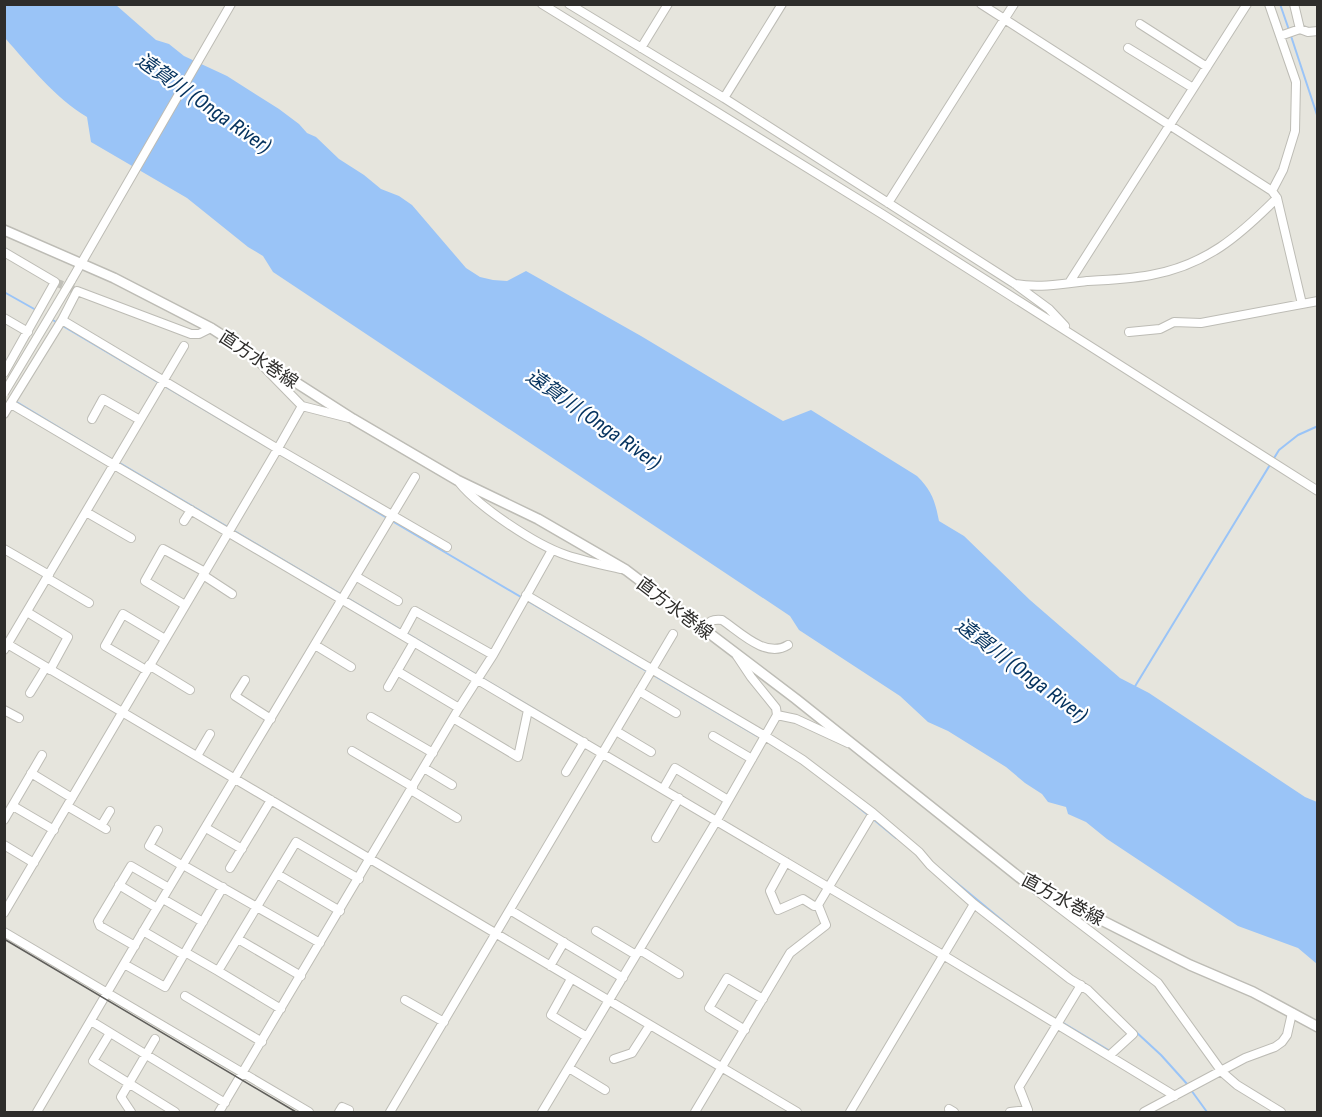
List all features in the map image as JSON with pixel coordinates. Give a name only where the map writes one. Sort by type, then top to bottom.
[{"type":"main road","name":"直方水巻線","points":[[4,230],[83,260],[212,328],[353,419],[457,480],[538,519],[626,570],[853,745],[1024,881],[1317,1027]]},
{"type":"street","points":[[4,393],[231,4]]},
{"type":"street","points":[[542,4],[762,139],[1317,491]]},
{"type":"street","points":[[569,4],[724,98],[1015,284],[1048,309],[1072,334]]},
{"type":"street","points":[[641,48],[668,4]]},
{"type":"street","points":[[724,98],[782,4]]},
{"type":"street","points":[[981,4],[1275,195],[1302,304]]},
{"type":"street","points":[[888,203],[1014,4]]},
{"type":"street","points":[[1069,283],[1247,4]]},
{"type":"street","points":[[1015,284],[1031,287],[1149,276],[1193,263],[1205,258],[1236,237],[1275,195],[1295,131],[1296,82],[1269,4]]},
{"type":"street","points":[[1294,4],[1299,29]]},
{"type":"street","points":[[1140,24],[1207,68]]},
{"type":"street","points":[[1281,36],[1299,29],[1308,32],[1317,31]]},
{"type":"street","points":[[1128,48],[1193,88]]},
{"type":"street","points":[[4,252],[56,282],[6,369]]},
{"type":"street","points":[[4,414],[77,291],[191,334],[198,334],[212,328]]},
{"type":"street","points":[[1129,332],[1160,330],[1174,322],[1201,323],[1317,301]]},
{"type":"street","points":[[4,318],[28,332]]},
{"type":"street","points":[[60,323],[391,518],[447,547]]},
{"type":"street","points":[[184,346],[6,645],[371,859],[796,1113]]},
{"type":"street","points":[[252,355],[302,406],[353,419]]},
{"type":"street","points":[[92,419],[103,399],[140,420]]},
{"type":"street","points":[[13,401],[191,510],[230,530],[403,632],[414,642],[479,677],[528,710],[664,787],[786,862],[829,885],[1059,1022],[1175,1096]]},
{"type":"street","points":[[4,913],[302,406]]},
{"type":"street","points":[[37,1113],[143,931],[357,577],[414,477]]},
{"type":"street","points":[[457,480],[466,492],[552,550],[567,556],[626,570]]},
{"type":"street","points":[[184,521],[191,510]]},
{"type":"street","points":[[86,512],[131,538]]},
{"type":"street","points":[[4,549],[89,603]]},
{"type":"street","points":[[185,605],[145,581],[163,549],[232,594]]},
{"type":"street","points":[[219,1113],[453,718],[493,655],[552,550]]},
{"type":"street","points":[[357,577],[398,602]]},
{"type":"street","points":[[524,597],[803,760],[919,852],[930,866],[974,904],[1070,979],[1081,985],[1133,1034],[1110,1055]]},
{"type":"street","points":[[27,612],[68,638],[30,693]]},
{"type":"street","points":[[403,632],[415,612],[493,655]]},
{"type":"street","points":[[165,639],[123,614],[105,646],[190,689]]},
{"type":"street","points":[[704,629],[714,619],[722,620],[762,647],[777,650],[788,645]]},
{"type":"street","points":[[390,1113],[673,634]]},
{"type":"street","points":[[388,687],[414,642]]},
{"type":"street","points":[[315,645],[351,667]]},
{"type":"street","points":[[542,1113],[777,715],[776,708],[736,655]]},
{"type":"street","points":[[397,671],[459,708]]},
{"type":"street","points":[[245,680],[235,696],[271,719]]},
{"type":"street","points":[[639,691],[676,713]]},
{"type":"street","points":[[4,710],[19,718]]},
{"type":"street","points":[[453,718],[518,757],[528,710]]},
{"type":"street","points":[[777,715],[796,719],[853,745]]},
{"type":"street","points":[[371,717],[433,753]]},
{"type":"street","points":[[616,731],[651,752]]},
{"type":"street","points":[[197,756],[210,734]]},
{"type":"street","points":[[713,736],[752,759]]},
{"type":"street","points":[[566,772],[584,742]]},
{"type":"street","points":[[352,751],[457,819]]},
{"type":"street","points":[[4,820],[42,755]]},
{"type":"street","points":[[424,768],[452,785]]},
{"type":"street","points":[[664,787],[675,768],[728,800]]},
{"type":"street","points":[[32,773],[72,798]]},
{"type":"street","points":[[656,838],[679,798]]},
{"type":"street","points":[[230,868],[271,800]]},
{"type":"street","points":[[13,806],[54,830]]},
{"type":"street","points":[[67,806],[104,827],[110,811]]},
{"type":"street","points":[[695,1113],[790,953],[826,925],[818,905],[871,816]]},
{"type":"street","points":[[206,828],[242,849]]},
{"type":"street","points":[[158,830],[149,846],[320,943]]},
{"type":"street","points":[[218,971],[296,843],[358,879]]},
{"type":"street","points":[[4,845],[34,863]]},
{"type":"street","points":[[786,862],[770,891],[778,909],[803,899],[814,906],[818,905]]},
{"type":"street","points":[[135,946],[99,926],[98,921],[119,885],[131,866],[169,888]]},
{"type":"street","points":[[277,874],[340,911]]},
{"type":"street","points":[[1024,881],[1158,983],[1222,1072],[1281,1113]]},
{"type":"street","points":[[119,885],[157,908]]},
{"type":"street","points":[[124,964],[165,987],[223,887]]},
{"type":"street","points":[[163,898],[203,922]]},
{"type":"street","points":[[850,1113],[974,904]]},
{"type":"street","points":[[510,910],[623,978]]},
{"type":"street","points":[[143,931],[218,971],[281,1009]]},
{"type":"street","points":[[596,931],[680,974]]},
{"type":"street","points":[[4,932],[309,1113]]},
{"type":"street","points":[[238,939],[301,976]]},
{"type":"street","points":[[550,966],[564,942]]},
{"type":"street","points":[[745,1030],[709,1008],[727,978],[763,999]]},
{"type":"street","points":[[571,979],[551,1015],[587,1037]]},
{"type":"street","points":[[1010,1113],[1028,1110],[1019,1088],[1081,985]]},
{"type":"street","points":[[185,996],[262,1042]]},
{"type":"street","points":[[405,1000],[444,1022]]},
{"type":"street","points":[[1144,1113],[1245,1058],[1275,1047],[1287,1035],[1292,1013]]},
{"type":"street","points":[[91,1021],[225,1103]]},
{"type":"street","points":[[614,1059],[632,1053],[650,1025]]},
{"type":"street","points":[[110,1033],[93,1061],[175,1113]]},
{"type":"street","points":[[131,1113],[121,1097],[155,1040]]},
{"type":"street","points":[[569,1068],[605,1090]]},
{"type":"street","points":[[339,1113],[342,1107],[349,1110]]},
{"type":"water","name":"遠賀川 (Onga River)","points":[[5,5],[116,5],[156,40],[169,44],[184,56],[227,76],[279,109],[307,133],[316,137],[339,159],[381,189],[399,196],[412,205],[466,268],[480,277],[507,281],[526,271],[641,336],[783,421],[811,410],[917,476],[932,497],[939,521],[964,536],[1030,600],[1120,678],[1149,693],[1305,797],[1317,802],[1317,964],[1298,948],[1238,926],[1107,839],[1086,822],[1068,814],[1066,807],[1048,802],[1042,794],[1006,767],[948,731],[928,722],[900,696],[799,630],[790,616],[273,272],[263,256],[248,247],[187,198],[91,142],[87,117],[53,91],[5,38]]},
{"type":"waterway","points":[[1280,4],[1289,30]]},
{"type":"waterway","points":[[1291,36],[1318,118]]},
{"type":"waterway","points":[[4,292],[36,310]]},
{"type":"waterway","points":[[51,319],[271,449]]},
{"type":"waterway","points":[[15,401],[113,460]]},
{"type":"waterway","points":[[1134,688],[1279,450],[1298,435],[1318,426]]},
{"type":"waterway","points":[[278,453],[387,518]]},
{"type":"waterway","points":[[118,462],[477,675]]},
{"type":"waterway","points":[[392,521],[648,672]]},
{"type":"waterway","points":[[653,675],[757,736]]},
{"type":"waterway","points":[[482,678],[583,738]]},
{"type":"waterway","points":[[769,743],[782,751]]},
{"type":"waterway","points":[[842,794],[868,815]]},
{"type":"waterway","points":[[873,819],[896,838]]},
{"type":"waterway","points":[[935,865],[1009,926]]},
{"type":"waterway","points":[[1060,1021],[1110,1051]]},
{"type":"waterway","points":[[1135,1031],[1188,1085]]},
{"type":"waterway","points":[[1191,1090],[1207,1112]]},
{"type":"tunnel","points":[[55,282],[77,291]]},
{"type":"tram line","points":[[4,939],[296,1112]]}]
